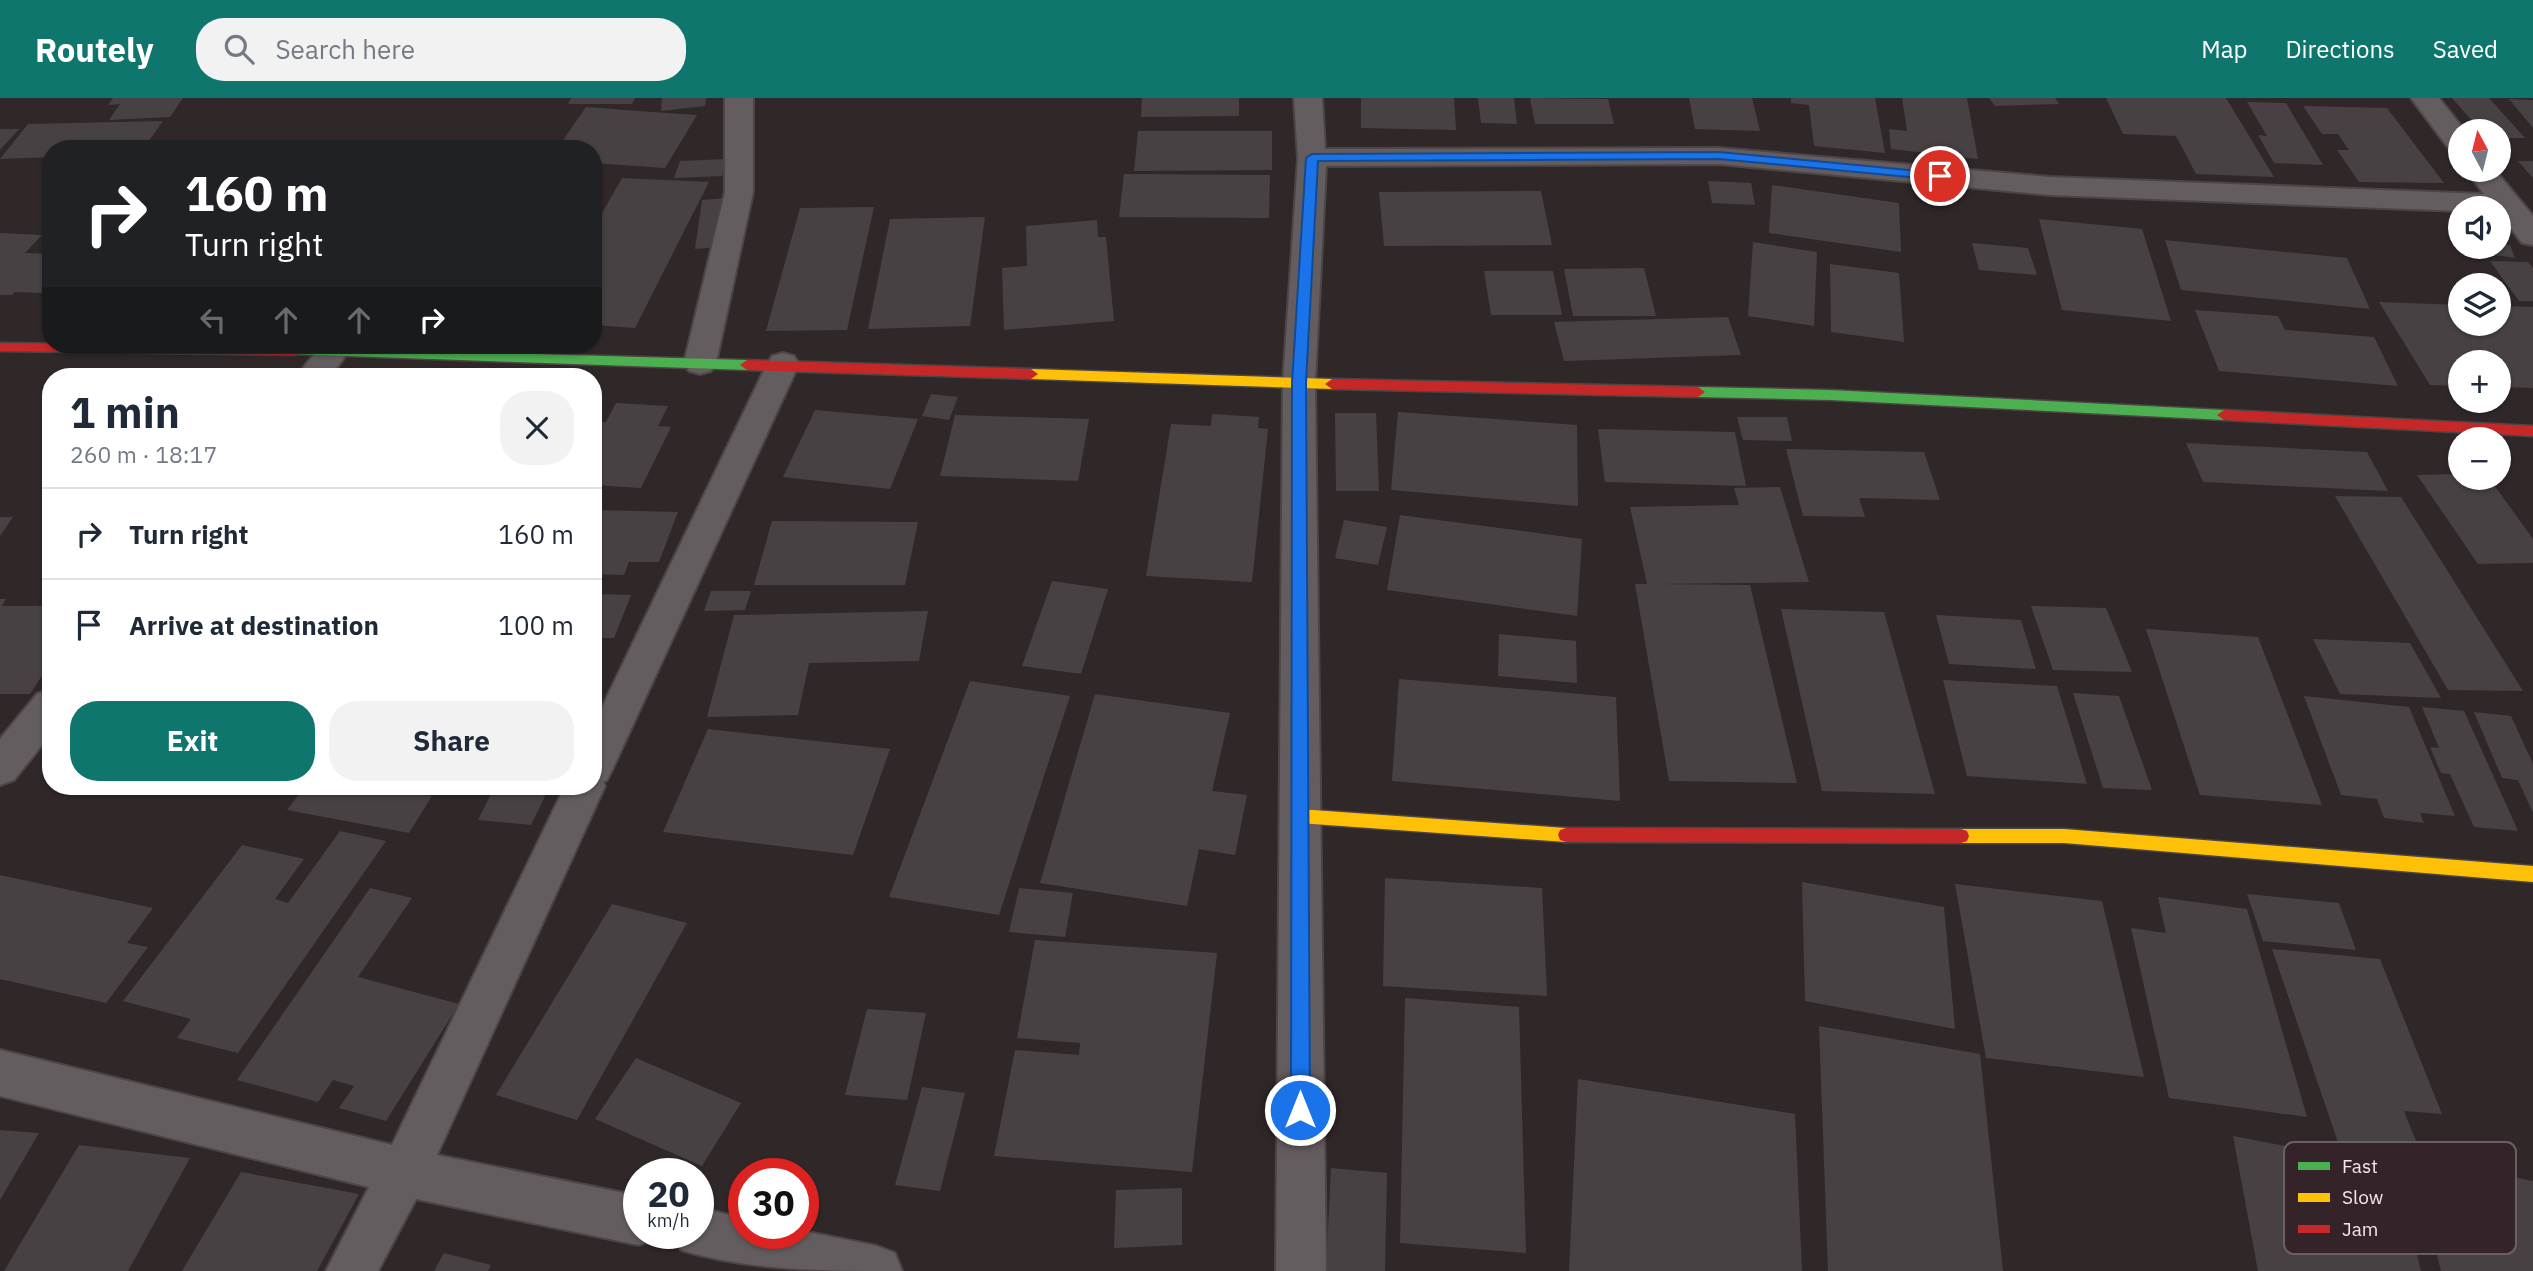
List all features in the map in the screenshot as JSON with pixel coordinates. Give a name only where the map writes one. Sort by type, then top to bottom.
[{"type":"street","points":[[700,363],[739,192],[739,98]]},
{"type":"street","points":[[1301,1271],[1299,383],[1312,158],[1308,98]]},
{"type":"street","points":[[2425,98],[2448,128]]},
{"type":"street","points":[[1312,158],[1719,156],[2050,186],[2448,202]]},
{"type":"street","points":[[2490,182],[2501,196]]},
{"type":"street","points":[[2511,209],[2533,236]]},
{"type":"street","points":[[0,347],[42,348]]},
{"type":"street","points":[[319,368],[331,354]]},
{"type":"street","points":[[425,354],[1299,383],[1830,396],[2533,431]]},
{"type":"street","points":[[602,749],[783,364]]},
{"type":"street","points":[[0,768],[42,716]]},
{"type":"street","points":[[351,1271],[404,1172],[581,795]]},
{"type":"street","points":[[1298,816],[1543,835],[2064,836],[2533,874]]},
{"type":"street","points":[[0,1073],[404,1172],[623,1218]]},
{"type":"street","points":[[714,1236],[877,1271]]},
{"type":"building","points":[[113,98],[183,98],[170,117],[109,120],[120,104],[108,105]]},
{"type":"building","points":[[571,98],[635,98],[632,104],[568,104]]},
{"type":"building","points":[[662,98],[706,98],[705,106],[661,111]]},
{"type":"building","points":[[1142,98],[1239,98],[1239,116],[1141,117]]},
{"type":"building","points":[[1361,98],[1454,98],[1456,130],[1361,128]]},
{"type":"building","points":[[1478,98],[1514,98],[1517,124],[1481,123]]},
{"type":"building","points":[[1530,98],[1608,99],[1614,124],[1535,124]]},
{"type":"building","points":[[1689,98],[1752,98],[1760,131],[1695,129]]},
{"type":"building","points":[[1791,98],[1875,98],[1885,153],[1814,146],[1809,105],[1791,103]]},
{"type":"building","points":[[1902,98],[1967,98],[1978,159],[1891,149],[1889,129],[1907,131]]},
{"type":"building","points":[[1989,98],[2055,98],[2059,104],[1995,106]]},
{"type":"building","points":[[2106,98],[2226,98],[2274,177],[2196,174],[2176,136],[2123,134]]},
{"type":"building","points":[[2452,98],[2489,98],[2508,119],[2470,119]]},
{"type":"building","points":[[2509,99],[2533,100],[2533,128]]},
{"type":"building","points":[[2247,102],[2286,103],[2323,165],[2274,163],[2258,135],[2267,136]]},
{"type":"building","points":[[2303,106],[2387,108],[2444,183],[2359,182],[2337,150],[2349,150],[2338,134],[2322,134]]},
{"type":"building","points":[[586,107],[697,115],[665,168],[602,164],[602,140],[563,140]]},
{"type":"building","points":[[163,121],[149,140],[42,140],[42,157],[0,159],[28,124]]},
{"type":"building","points":[[2511,122],[2525,138],[2511,138]]},
{"type":"building","points":[[0,129],[19,129],[0,150]]},
{"type":"building","points":[[1138,131],[1272,131],[1272,170],[1134,171]]},
{"type":"building","points":[[727,159],[722,176],[674,178],[680,161]]},
{"type":"building","points":[[2518,161],[2533,161],[2533,178]]},
{"type":"building","points":[[1124,174],[1270,175],[1269,218],[1119,217]]},
{"type":"building","points":[[622,178],[709,182],[635,328],[602,326],[602,213]]},
{"type":"building","points":[[1708,181],[1751,183],[1755,205],[1712,203]]},
{"type":"building","points":[[1772,185],[1899,203],[1901,252],[1769,233]]},
{"type":"building","points":[[1541,191],[1552,245],[1384,246],[1379,192]]},
{"type":"building","points":[[727,198],[720,247],[695,249],[702,200]]},
{"type":"building","points":[[874,207],[847,330],[766,331],[800,208]]},
{"type":"building","points":[[985,217],[970,326],[868,329],[890,219]]},
{"type":"building","points":[[2039,219],[2142,229],[2171,321],[2062,310]]},
{"type":"building","points":[[1097,220],[1098,237],[1106,237],[1114,321],[1004,330],[1002,268],[1027,266],[1026,226]]},
{"type":"building","points":[[0,233],[42,235],[25,253],[42,254],[42,292],[0,295]]},
{"type":"building","points":[[2165,240],[2347,258],[2370,309],[2181,290]]},
{"type":"building","points":[[1753,242],[1817,252],[1814,326],[1748,316]]},
{"type":"building","points":[[1972,243],[2028,248],[2037,275],[1979,270]]},
{"type":"building","points":[[2490,261],[2528,262],[2533,268],[2533,301],[2519,301],[2511,290],[2511,273],[2499,273]]},
{"type":"building","points":[[1830,264],[1899,273],[1904,342],[1831,332]]},
{"type":"building","points":[[1644,268],[1656,316],[1573,316],[1564,269]]},
{"type":"building","points":[[1484,271],[1553,271],[1562,315],[1491,315]]},
{"type":"building","points":[[2379,302],[2448,305],[2448,336],[2511,336],[2511,306],[2533,307],[2533,388],[2511,387],[2511,350],[2448,350],[2448,386],[2430,385]]},
{"type":"building","points":[[2195,310],[2278,316],[2285,330],[2374,337],[2398,386],[2219,371]]},
{"type":"building","points":[[1728,317],[1741,355],[1564,361],[1554,322]]},
{"type":"building","points":[[931,394],[958,397],[949,420],[922,416]]},
{"type":"building","points":[[616,403],[668,406],[658,426],[671,427],[641,488],[602,486],[602,422],[606,422]]},
{"type":"building","points":[[815,410],[918,419],[890,489],[783,477]]},
{"type":"building","points":[[1398,412],[1577,425],[1578,506],[1391,490]]},
{"type":"building","points":[[1335,413],[1376,413],[1379,491],[1336,491]]},
{"type":"building","points":[[1212,414],[1259,417],[1258,428],[1268,429],[1252,582],[1146,576],[1171,424],[1211,426]]},
{"type":"building","points":[[955,415],[1089,419],[1078,481],[940,476]]},
{"type":"building","points":[[1737,417],[1787,417],[1792,441],[1743,440]]},
{"type":"building","points":[[1598,429],[1735,432],[1746,486],[1605,482]]},
{"type":"building","points":[[2186,443],[2367,452],[2388,491],[2203,482]]},
{"type":"building","points":[[1786,449],[1924,452],[1940,500],[1859,498],[1865,517],[1803,516]]},
{"type":"building","points":[[2448,474],[2448,490],[2498,490],[2533,539],[2533,563],[2478,564],[2417,475]]},
{"type":"building","points":[[1780,487],[1809,582],[1657,584],[1750,585],[1797,783],[1669,781],[1635,584],[1647,584],[1630,507],[1739,505],[1734,488]]},
{"type":"building","points":[[2335,496],[2401,497],[2523,691],[2448,690]]},
{"type":"building","points":[[602,510],[678,512],[659,562],[629,562],[624,575],[602,574]]},
{"type":"building","points":[[1400,515],[1582,539],[1577,616],[1387,590]]},
{"type":"building","points":[[0,517],[13,517],[0,536]]},
{"type":"building","points":[[1344,520],[1387,527],[1378,565],[1335,558]]},
{"type":"building","points":[[772,521],[918,522],[905,585],[754,585]]},
{"type":"building","points":[[1052,581],[1108,589],[1081,674],[1022,666]]},
{"type":"building","points":[[711,591],[751,591],[745,610],[704,611]]},
{"type":"building","points":[[602,594],[631,595],[614,638],[602,638]]},
{"type":"building","points":[[0,599],[6,599],[2,606],[42,606],[42,676],[30,694],[0,694]]},
{"type":"building","points":[[2031,606],[2106,608],[2132,672],[2053,670]]},
{"type":"building","points":[[1781,609],[1884,612],[1935,794],[1822,791]]},
{"type":"building","points":[[928,611],[919,661],[809,663],[798,715],[707,717],[734,615]]},
{"type":"building","points":[[1936,615],[2021,620],[2036,669],[1949,664]]},
{"type":"building","points":[[2146,629],[2258,637],[2322,805],[2200,795]]},
{"type":"building","points":[[1499,634],[1576,641],[1577,683],[1498,676]]},
{"type":"building","points":[[2313,639],[2410,643],[2441,698],[2340,694]]},
{"type":"building","points":[[1399,679],[1616,697],[1620,801],[1392,781]]},
{"type":"building","points":[[1943,680],[2057,686],[2087,784],[1967,776]]},
{"type":"building","points":[[970,681],[1070,696],[999,915],[889,897]]},
{"type":"building","points":[[2073,693],[2119,696],[2152,790],[2103,788]]},
{"type":"building","points":[[1095,694],[1230,713],[1212,791],[1247,795],[1235,855],[1199,849],[1187,906],[1040,883]]},
{"type":"building","points":[[2304,696],[2409,707],[2455,816],[2420,813],[2424,823],[2384,818],[2377,799],[2341,795]]},
{"type":"building","points":[[2422,707],[2464,711],[2518,831],[2474,827],[2450,774],[2441,773],[2430,747],[2439,748]]},
{"type":"building","points":[[2474,712],[2511,716],[2533,764],[2533,813],[2518,780],[2502,778]]},
{"type":"building","points":[[708,729],[890,749],[853,855],[663,832]]},
{"type":"building","points":[[298,795],[432,796],[409,833],[287,810]]},
{"type":"building","points":[[490,795],[546,795],[531,825],[478,820]]},
{"type":"building","points":[[340,831],[386,841],[238,1053],[177,1038],[191,1019],[123,1001],[242,845],[304,859],[275,899],[288,903]]},
{"type":"building","points":[[0,875],[153,908],[127,943],[148,947],[106,1003],[0,979]]},
{"type":"building","points":[[1385,878],[1542,888],[1547,996],[1383,986]]},
{"type":"building","points":[[1802,882],[1944,907],[1955,1029],[1805,1001]]},
{"type":"building","points":[[1955,884],[2102,901],[2144,1077],[1986,1058]]},
{"type":"building","points":[[370,888],[412,898],[358,977],[459,1004],[386,1121],[339,1108],[354,1086],[333,1080],[318,1102],[237,1080]]},
{"type":"building","points":[[1019,888],[1073,893],[1065,937],[1009,932]]},
{"type":"building","points":[[2247,894],[2339,903],[2356,950],[2263,941]]},
{"type":"building","points":[[2158,897],[2247,909],[2307,1117],[2169,1098],[2131,928],[2166,933]]},
{"type":"building","points":[[612,904],[687,923],[577,1120],[496,1095]]},
{"type":"building","points":[[1035,940],[1217,953],[1192,1172],[994,1156],[1015,1050],[1079,1055],[1080,1043],[1017,1038]]},
{"type":"building","points":[[2272,949],[2380,959],[2442,1114],[2404,1111],[2416,1142],[2338,1142]]},
{"type":"building","points":[[1405,998],[1519,1007],[1526,1253],[1400,1243]]},
{"type":"building","points":[[867,1009],[926,1013],[907,1100],[845,1095]]},
{"type":"building","points":[[1819,1026],[1980,1054],[2003,1271],[1828,1271]]},
{"type":"building","points":[[636,1058],[741,1103],[707,1158],[684,1158],[595,1119]]},
{"type":"building","points":[[1578,1079],[1795,1114],[1802,1271],[1569,1271]]},
{"type":"building","points":[[922,1087],[965,1093],[940,1191],[895,1185]]},
{"type":"building","points":[[0,1130],[39,1133],[0,1200]]},
{"type":"building","points":[[2233,1136],[2284,1146],[2284,1254],[2417,1254],[2421,1271],[2258,1271]]},
{"type":"building","points":[[79,1145],[190,1158],[128,1271],[4,1271]]},
{"type":"building","points":[[1331,1168],[1387,1173],[1385,1271],[1326,1271]]},
{"type":"building","points":[[241,1172],[359,1194],[317,1271],[182,1271]]},
{"type":"building","points":[[2516,1178],[2533,1181],[2533,1271],[2441,1271],[2437,1254],[2516,1254]]},
{"type":"building","points":[[1182,1188],[1182,1245],[1114,1248],[1116,1190]]},
{"type":"building","points":[[444,1253],[491,1265],[488,1271],[434,1271]]},
{"type":"traffic: fast","points":[[392,354],[747,365]]},
{"type":"traffic: fast","points":[[1698,392],[1830,395],[2224,415]]},
{"type":"traffic: slow","points":[[1031,374],[1332,384]]},
{"type":"traffic: slow","points":[[1299,816],[1566,835]]},
{"type":"traffic: slow","points":[[1961,836],[2064,836],[2533,874]]},
{"type":"traffic: jam","points":[[0,347],[42,348]]},
{"type":"traffic: jam","points":[[747,365],[1031,374]]},
{"type":"traffic: jam","points":[[1332,384],[1698,392]]},
{"type":"traffic: jam","points":[[2224,415],[2533,431]]},
{"type":"traffic: jam","points":[[1566,835],[1961,836]]},
{"type":"route","points":[[1300,1110],[1299,383],[1312,158],[1719,156],[1940,176]]}]
